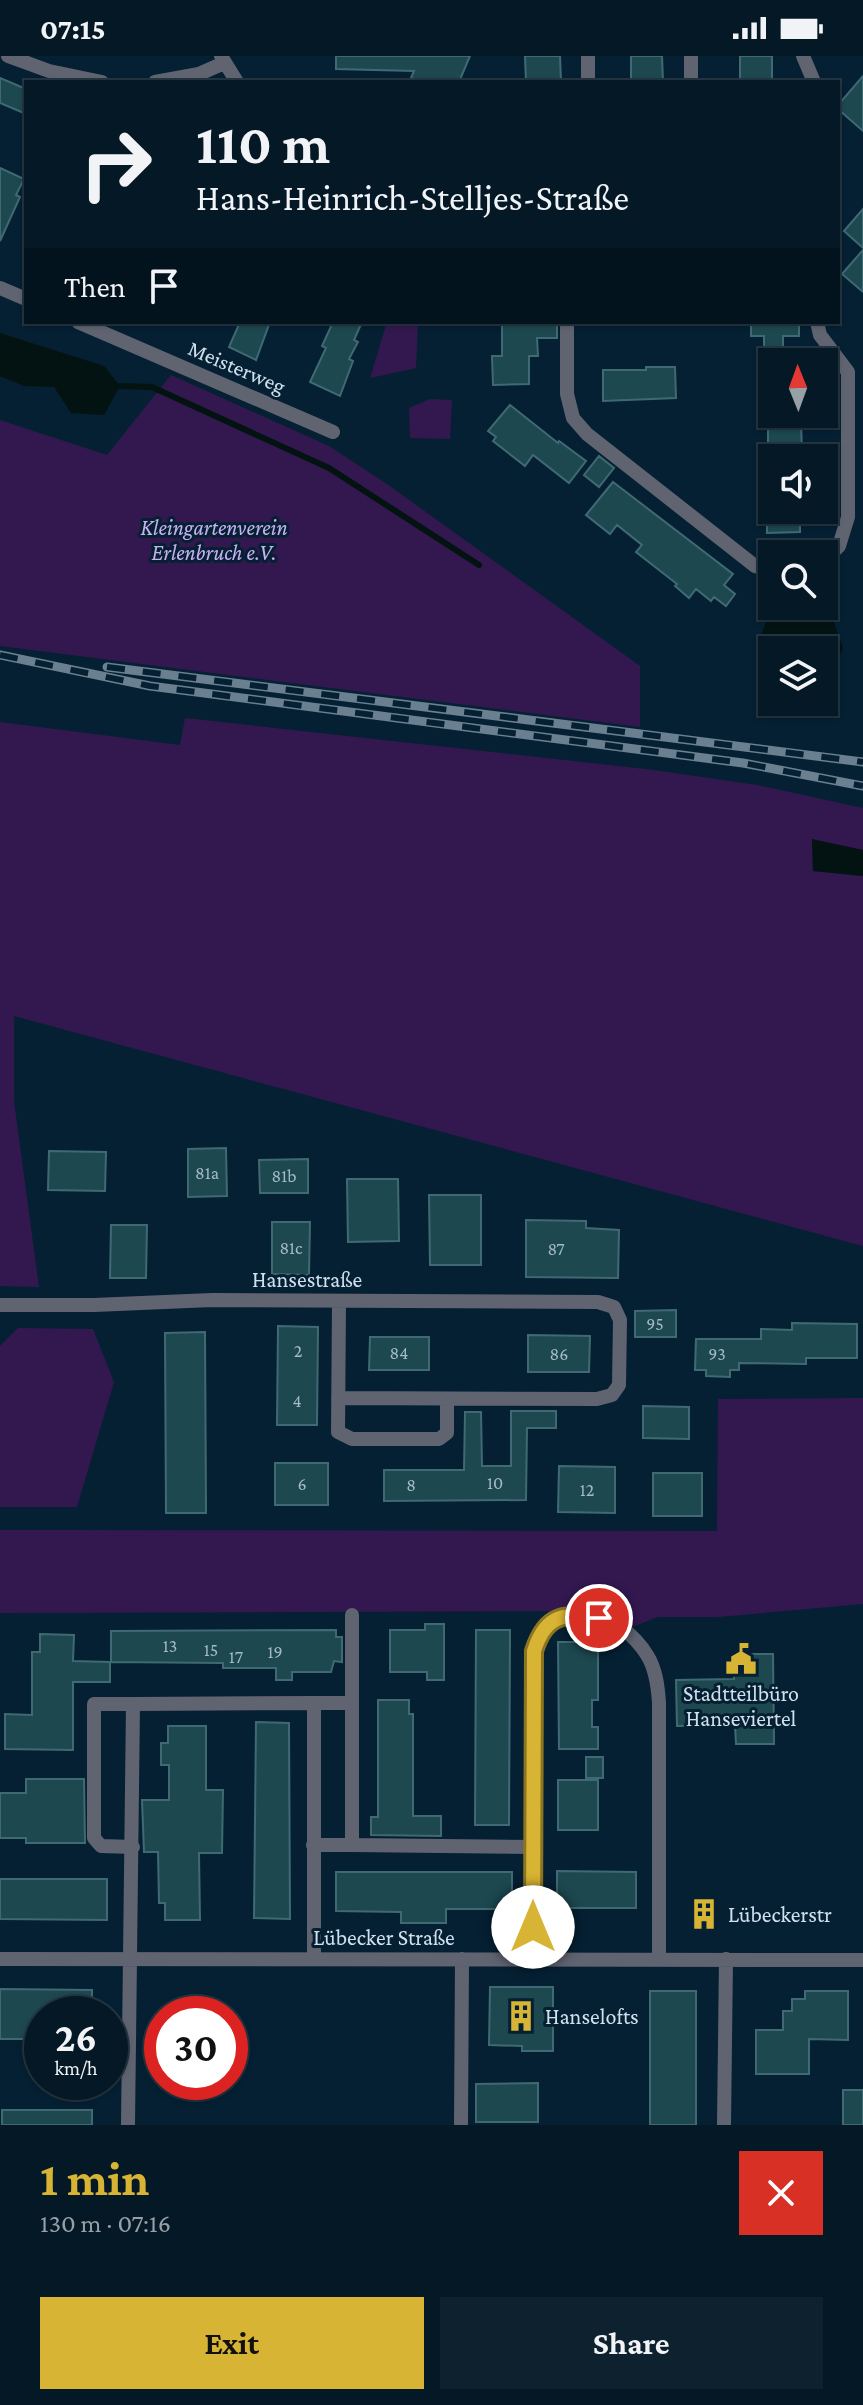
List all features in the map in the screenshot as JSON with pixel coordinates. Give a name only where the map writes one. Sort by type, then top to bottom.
[{"type":"street","points":[[8,56],[49,71],[92,80]]},
{"type":"street","points":[[588,56],[588,80]]},
{"type":"street","points":[[691,56],[691,80]]},
{"type":"street","points":[[803,56],[813,80]]},
{"type":"street","points":[[166,80],[199,74],[222,60],[236,80]]},
{"type":"street","points":[[0,288],[24,298]]},
{"type":"street","name":"Meisterweg","points":[[83,324],[333,432]]},
{"type":"street","points":[[567,324],[567,394],[573,418],[587,434],[758,567]]},
{"type":"street","points":[[817,324],[820,335],[848,372],[848,517],[838,547]]},
{"type":"street","name":"Hansestraße","points":[[0,1305],[212,1300],[598,1302],[614,1307],[620,1320],[619,1385],[612,1395],[597,1399],[447,1399]]},
{"type":"street","points":[[338,1398],[447,1399],[447,1433],[439,1439],[352,1439],[338,1432],[338,1398],[339,1301]]},
{"type":"street","points":[[352,1615],[352,1845]]},
{"type":"street","points":[[533,1959],[534,1651],[540,1632],[555,1619],[576,1615],[599,1618],[620,1626],[648,1656],[658,1684],[659,1959]]},
{"type":"street","points":[[314,1703],[314,1959]]},
{"type":"street","points":[[133,1847],[101,1846],[94,1838],[94,1704],[352,1703]]},
{"type":"street","points":[[128,2125],[133,1704]]},
{"type":"street","points":[[313,1845],[534,1847]]},
{"type":"street","name":"Lübecker Straße","points":[[0,1959],[863,1960]]},
{"type":"street","points":[[461,2125],[462,1959]]},
{"type":"street","points":[[724,2125],[726,1959]]},
{"type":"green space","points":[[386,324],[418,324],[416,368],[370,378]]},
{"type":"green space","name":"Kleingartenverein Erlenbruch e.V.","points":[[171,375],[329,446],[387,484],[640,666],[640,727],[0,646],[0,420],[107,455]]},
{"type":"green space","points":[[430,399],[452,400],[450,439],[410,438],[409,408]]},
{"type":"green space","points":[[185,718],[654,770],[757,785],[863,808],[863,850],[812,840],[813,871],[863,876],[863,1246],[14,1016],[14,1101],[39,1287],[0,1286],[0,722],[180,745]]},
{"type":"green space","points":[[18,1328],[93,1329],[114,1382],[77,1507],[0,1507],[0,1346]]},
{"type":"green space","points":[[863,1398],[863,1604],[719,1617],[657,1617],[633,1627],[592,1611],[0,1613],[0,1530],[717,1531],[718,1399]]},
{"type":"shaded area","points":[[0,333],[104,366],[120,386],[104,415],[71,413],[54,387],[24,386],[0,376]]},
{"type":"shaded area","points":[[767,620],[833,620],[843,648],[838,658],[838,636],[761,636]]},
{"type":"shaded area","points":[[812,839],[863,850],[863,876],[813,871]]},
{"type":"building","points":[[336,56],[470,56],[460,80],[416,80],[411,78],[414,71],[336,69]]},
{"type":"building","points":[[525,56],[560,56],[561,80],[526,80]]},
{"type":"building","points":[[631,56],[662,56],[663,80],[631,80]]},
{"type":"building","points":[[740,56],[772,56],[772,80],[740,80]]},
{"type":"building","points":[[863,76],[863,131],[840,111],[840,103]]},
{"type":"building","points":[[0,78],[24,88],[24,113],[0,103]]},
{"type":"building","points":[[0,168],[24,179],[16,195],[20,197],[0,241]]},
{"type":"building","points":[[863,209],[863,248],[844,231]]},
{"type":"building","points":[[863,250],[863,292],[842,274]]},
{"type":"building","points":[[239,324],[269,324],[256,360],[229,347]]},
{"type":"building","points":[[332,324],[361,324],[354,340],[358,342],[349,359],[353,361],[340,396],[310,382],[326,348],[322,346]]},
{"type":"building","points":[[502,324],[557,324],[557,338],[537,338],[538,356],[529,356],[529,384],[493,385],[492,356],[502,356]]},
{"type":"building","points":[[751,324],[799,324],[799,336],[783,336],[783,348],[764,348],[764,336],[751,336]]},
{"type":"building","points":[[646,367],[675,367],[676,398],[603,401],[603,370],[646,370]]},
{"type":"building","points":[[510,405],[586,461],[569,483],[533,455],[525,466],[493,441],[496,437],[488,431]]},
{"type":"building","points":[[768,428],[801,428],[802,444],[768,444]]},
{"type":"building","points":[[599,456],[614,468],[599,487],[584,475]]},
{"type":"building","points":[[613,482],[733,574],[724,585],[735,594],[726,606],[714,597],[711,601],[696,589],[689,598],[675,586],[677,584],[636,552],[642,545],[617,525],[610,534],[586,515]]},
{"type":"building","points":[[767,524],[800,524],[800,532],[767,533]]},
{"type":"building","points":[[226,1148],[227,1196],[188,1197],[188,1149]]},
{"type":"building","points":[[49,1151],[106,1152],[105,1191],[48,1190]]},
{"type":"building","points":[[308,1159],[308,1193],[260,1193],[259,1160]]},
{"type":"building","points":[[347,1179],[398,1179],[399,1241],[348,1242]]},
{"type":"building","points":[[429,1195],[481,1195],[481,1265],[430,1265]]},
{"type":"building","points":[[526,1220],[586,1221],[586,1228],[619,1230],[618,1278],[526,1277]]},
{"type":"building","points":[[272,1222],[310,1222],[309,1275],[272,1274]]},
{"type":"building","points":[[111,1225],[147,1225],[146,1278],[110,1278]]},
{"type":"building","points":[[676,1310],[676,1337],[635,1337],[635,1311]]},
{"type":"building","points":[[792,1323],[857,1324],[857,1358],[806,1358],[806,1364],[739,1363],[739,1370],[730,1370],[730,1377],[706,1376],[706,1370],[695,1370],[696,1339],[761,1339],[761,1329],[792,1330]]},
{"type":"building","points":[[278,1326],[318,1327],[317,1425],[277,1425]]},
{"type":"building","points":[[205,1332],[206,1513],[166,1513],[165,1333]]},
{"type":"building","points":[[528,1335],[590,1336],[589,1372],[528,1372]]},
{"type":"building","points":[[370,1337],[429,1337],[429,1370],[369,1370]]},
{"type":"building","points":[[643,1406],[689,1407],[689,1439],[643,1438]]},
{"type":"building","points":[[511,1411],[556,1411],[556,1428],[527,1428],[526,1500],[384,1501],[384,1470],[464,1470],[465,1412],[481,1412],[482,1466],[511,1466]]},
{"type":"building","points":[[275,1463],[328,1463],[328,1505],[275,1505]]},
{"type":"building","points":[[559,1466],[615,1467],[615,1513],[558,1512]]},
{"type":"building","points":[[653,1473],[702,1473],[702,1516],[653,1516]]},
{"type":"building","points":[[425,1624],[444,1624],[444,1680],[427,1680],[427,1672],[390,1672],[390,1630],[425,1630]]},
{"type":"building","points":[[336,1630],[336,1637],[342,1637],[342,1662],[334,1661],[331,1672],[292,1672],[292,1680],[276,1680],[276,1668],[223,1668],[223,1663],[111,1662],[111,1631]]},
{"type":"building","points":[[476,1630],[510,1630],[509,1825],[475,1825]]},
{"type":"building","points":[[40,1634],[74,1635],[73,1661],[110,1662],[110,1682],[73,1682],[73,1750],[5,1749],[5,1714],[32,1715],[32,1652],[40,1652]]},
{"type":"building","points":[[558,1642],[598,1642],[598,1700],[592,1700],[592,1727],[598,1727],[598,1749],[559,1749]]},
{"type":"building","points":[[734,1654],[773,1654],[774,1744],[736,1744],[735,1725],[677,1726],[676,1680],[734,1679]]},
{"type":"building","points":[[378,1700],[409,1700],[409,1714],[413,1714],[413,1816],[441,1816],[441,1836],[371,1835],[371,1817],[378,1817]]},
{"type":"building","points":[[256,1722],[289,1723],[290,1919],[254,1918]]},
{"type":"building","points":[[168,1726],[206,1726],[206,1790],[223,1790],[222,1853],[199,1853],[200,1920],[165,1920],[165,1903],[159,1903],[158,1852],[144,1852],[142,1800],[169,1800],[169,1765],[161,1765],[161,1743],[168,1743]]},
{"type":"building","points":[[586,1757],[603,1757],[603,1778],[586,1778]]},
{"type":"building","points":[[26,1779],[84,1779],[85,1843],[26,1843],[26,1838],[0,1838],[0,1793],[26,1793]]},
{"type":"building","points":[[558,1780],[598,1780],[598,1830],[558,1830]]},
{"type":"building","points":[[557,1871],[636,1872],[636,1908],[557,1908]]},
{"type":"building","points":[[336,1872],[512,1872],[512,1909],[446,1909],[446,1923],[401,1923],[401,1912],[336,1911]]},
{"type":"building","points":[[0,1879],[107,1879],[107,1920],[0,1919]]},
{"type":"building","name":"Hanselofts","points":[[490,1987],[553,1987],[553,2051],[522,2051],[522,2046],[489,2045]]},
{"type":"building","points":[[0,1989],[92,1990],[92,1996],[24,1996],[24,2039],[0,2039]]},
{"type":"building","points":[[650,1991],[696,1991],[696,2125],[650,2125]]},
{"type":"building","points":[[805,1991],[848,1991],[848,2040],[809,2039],[809,2074],[756,2074],[756,2030],[783,2030],[783,2011],[792,2011],[792,1999],[805,1999]]},
{"type":"building","points":[[538,2083],[538,2122],[476,2122],[476,2084]]},
{"type":"building","points":[[843,2090],[863,2090],[863,2125],[843,2125]]},
{"type":"building","points":[[2,2110],[92,2110],[92,2125],[2,2125]]},
{"type":"waterway","points":[[120,386],[152,387],[329,468],[479,565]]},
{"type":"railway","points":[[0,655],[150,686],[743,763],[863,786]]},
{"type":"railway","points":[[107,667],[863,762]]},
{"type":"place","name":"Stadtteilbüro Hanseviertel","points":[[741,1659]]},
{"type":"place","name":"Lübeckerstr","points":[[704,1914]]},
{"type":"place","name":"Hanselofts","points":[[521,2016]]},
{"type":"route","points":[[533,1927],[534,1651],[540,1632],[555,1619],[576,1615],[599,1618]]}]
